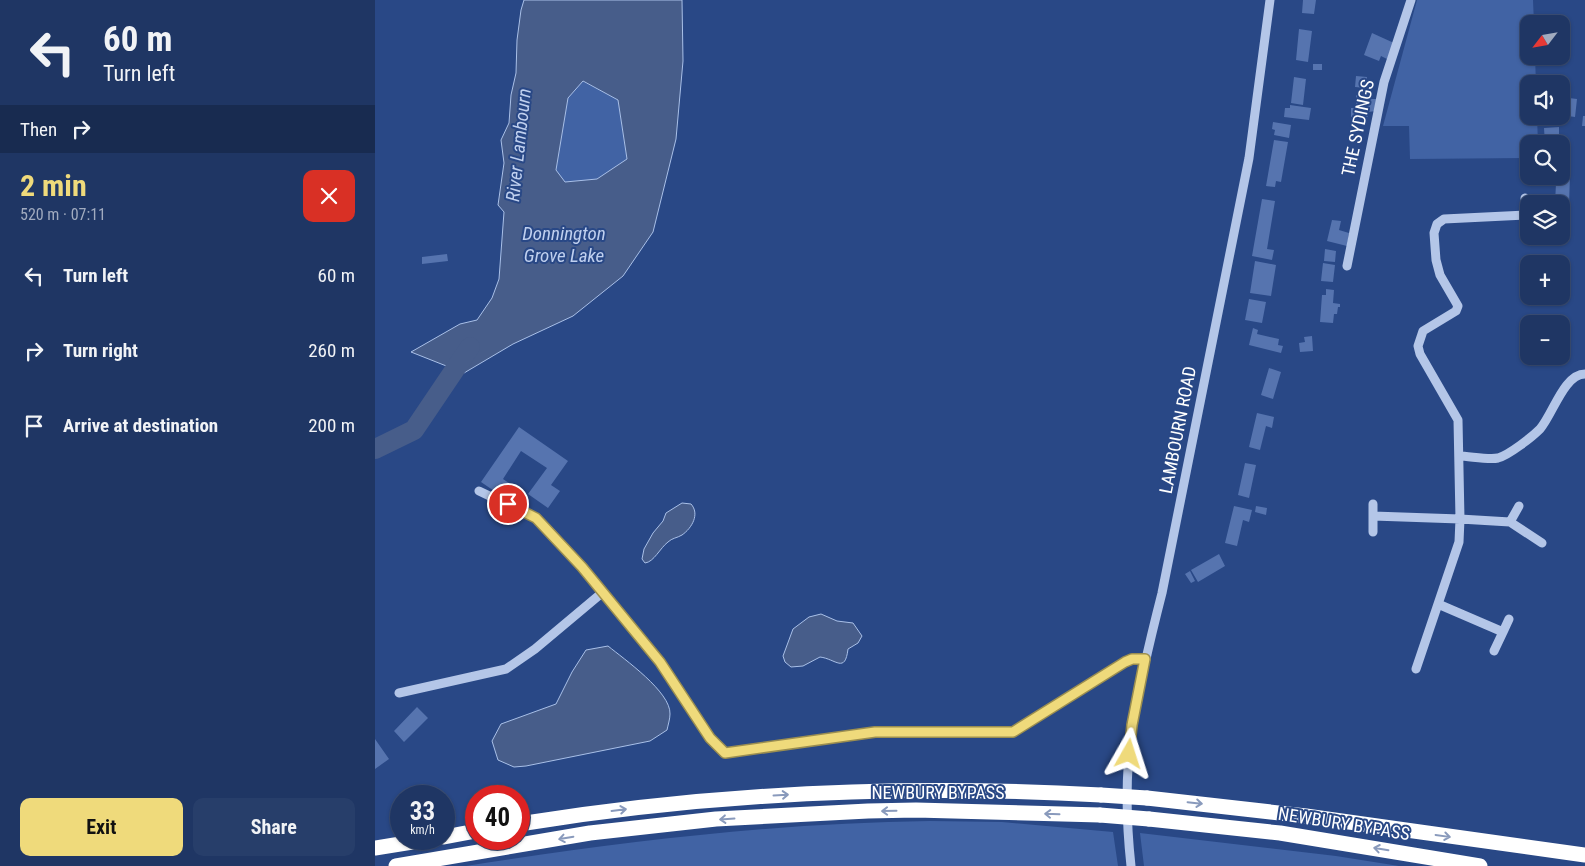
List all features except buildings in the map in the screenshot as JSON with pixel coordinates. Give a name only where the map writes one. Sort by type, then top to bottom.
[{"type":"highway","name":"NEWBURY BYPASS","points":[[530,822],[578,814],[741,798],[821,793],[959,790],[1147,798],[1306,816],[1585,855]]},
{"type":"highway","name":"NEWBURY BYPASS","points":[[396,866],[590,833],[716,820],[916,810],[1100,815],[1280,832],[1480,866]]},
{"type":"highway","points":[[1526,847],[1554,844],[1585,846]]},
{"type":"highway","points":[[375,848],[390,846]]},
{"type":"street","name":"LAMBOURN ROAD","points":[[1131,866],[1128,828],[1128,769],[1132,725],[1145,659],[1165,577],[1249,158],[1270,0]]},
{"type":"street","name":"THE SYDINGS","points":[[1347,266],[1383,82],[1411,0]]},
{"type":"street","points":[[1416,669],[1459,542],[1460,519],[1459,420],[1420,354],[1418,346],[1423,331],[1456,311],[1458,306],[1440,275],[1435,260],[1434,233],[1437,224],[1444,220],[1520,215]]},
{"type":"street","points":[[1459,456],[1497,458],[1508,453],[1539,430],[1569,380],[1585,374]]},
{"type":"street","points":[[479,491],[536,518],[582,567],[660,662],[710,738],[725,753],[875,732],[1013,732],[1125,662],[1132,659],[1145,659]]},
{"type":"street","points":[[1373,504],[1373,532]]},
{"type":"street","points":[[1510,522],[1519,506]]},
{"type":"street","points":[[1373,516],[1510,522],[1542,543]]},
{"type":"street","points":[[399,693],[506,669],[535,649],[603,592]]},
{"type":"street","points":[[1438,604],[1503,632]]},
{"type":"street","points":[[1494,652],[1509,619]]},
{"type":"shaded area","points":[[1417,0],[1533,0],[1534,15],[1520,15],[1520,65],[1535,65],[1536,75],[1520,75],[1520,125],[1537,125],[1538,135],[1520,135],[1520,158],[1410,159],[1409,126],[1383,126]]},
{"type":"shaded area","points":[[582,81],[618,100],[627,160],[597,179],[565,183],[556,171],[568,98]]},
{"type":"shaded area","points":[[930,821],[1002,822],[1113,832],[1118,866],[466,866],[697,835],[813,826]]},
{"type":"shaded area","points":[[1140,833],[1336,856],[1399,866],[1144,866]]},
{"type":"water","name":"Donnington Grove Lake","points":[[524,0],[682,0],[683,61],[676,139],[653,232],[623,276],[573,316],[513,344],[464,373],[411,352],[460,324],[477,320],[492,298],[499,279],[504,212],[498,205],[504,163],[501,140],[509,123],[511,95],[516,73],[517,40]],"holes":[[[583,81],[618,100],[627,159],[597,179],[565,182],[556,170],[568,98]]]},
{"type":"water","points":[[682,503],[691,504],[694,508],[695,516],[692,525],[686,532],[670,541],[651,560],[645,563],[642,559],[644,549],[653,533],[663,521],[666,513]]},
{"type":"water","points":[[821,614],[837,621],[853,623],[862,636],[858,643],[848,649],[847,657],[842,663],[820,657],[803,666],[791,667],[785,662],[783,656],[793,629],[809,617]]},
{"type":"water","points":[[608,646],[635,667],[663,696],[670,714],[667,730],[650,741],[526,766],[514,767],[498,760],[492,741],[501,724],[556,704],[572,672],[586,650]]},
{"type":"waterway","name":"River Lambourn","points":[[375,449],[414,430],[470,347]]},
{"type":"route","points":[[508,504],[536,518],[582,567],[660,662],[710,738],[725,753],[875,732],[1013,732],[1125,662],[1132,659],[1145,659],[1132,725],[1129,754]]}]
